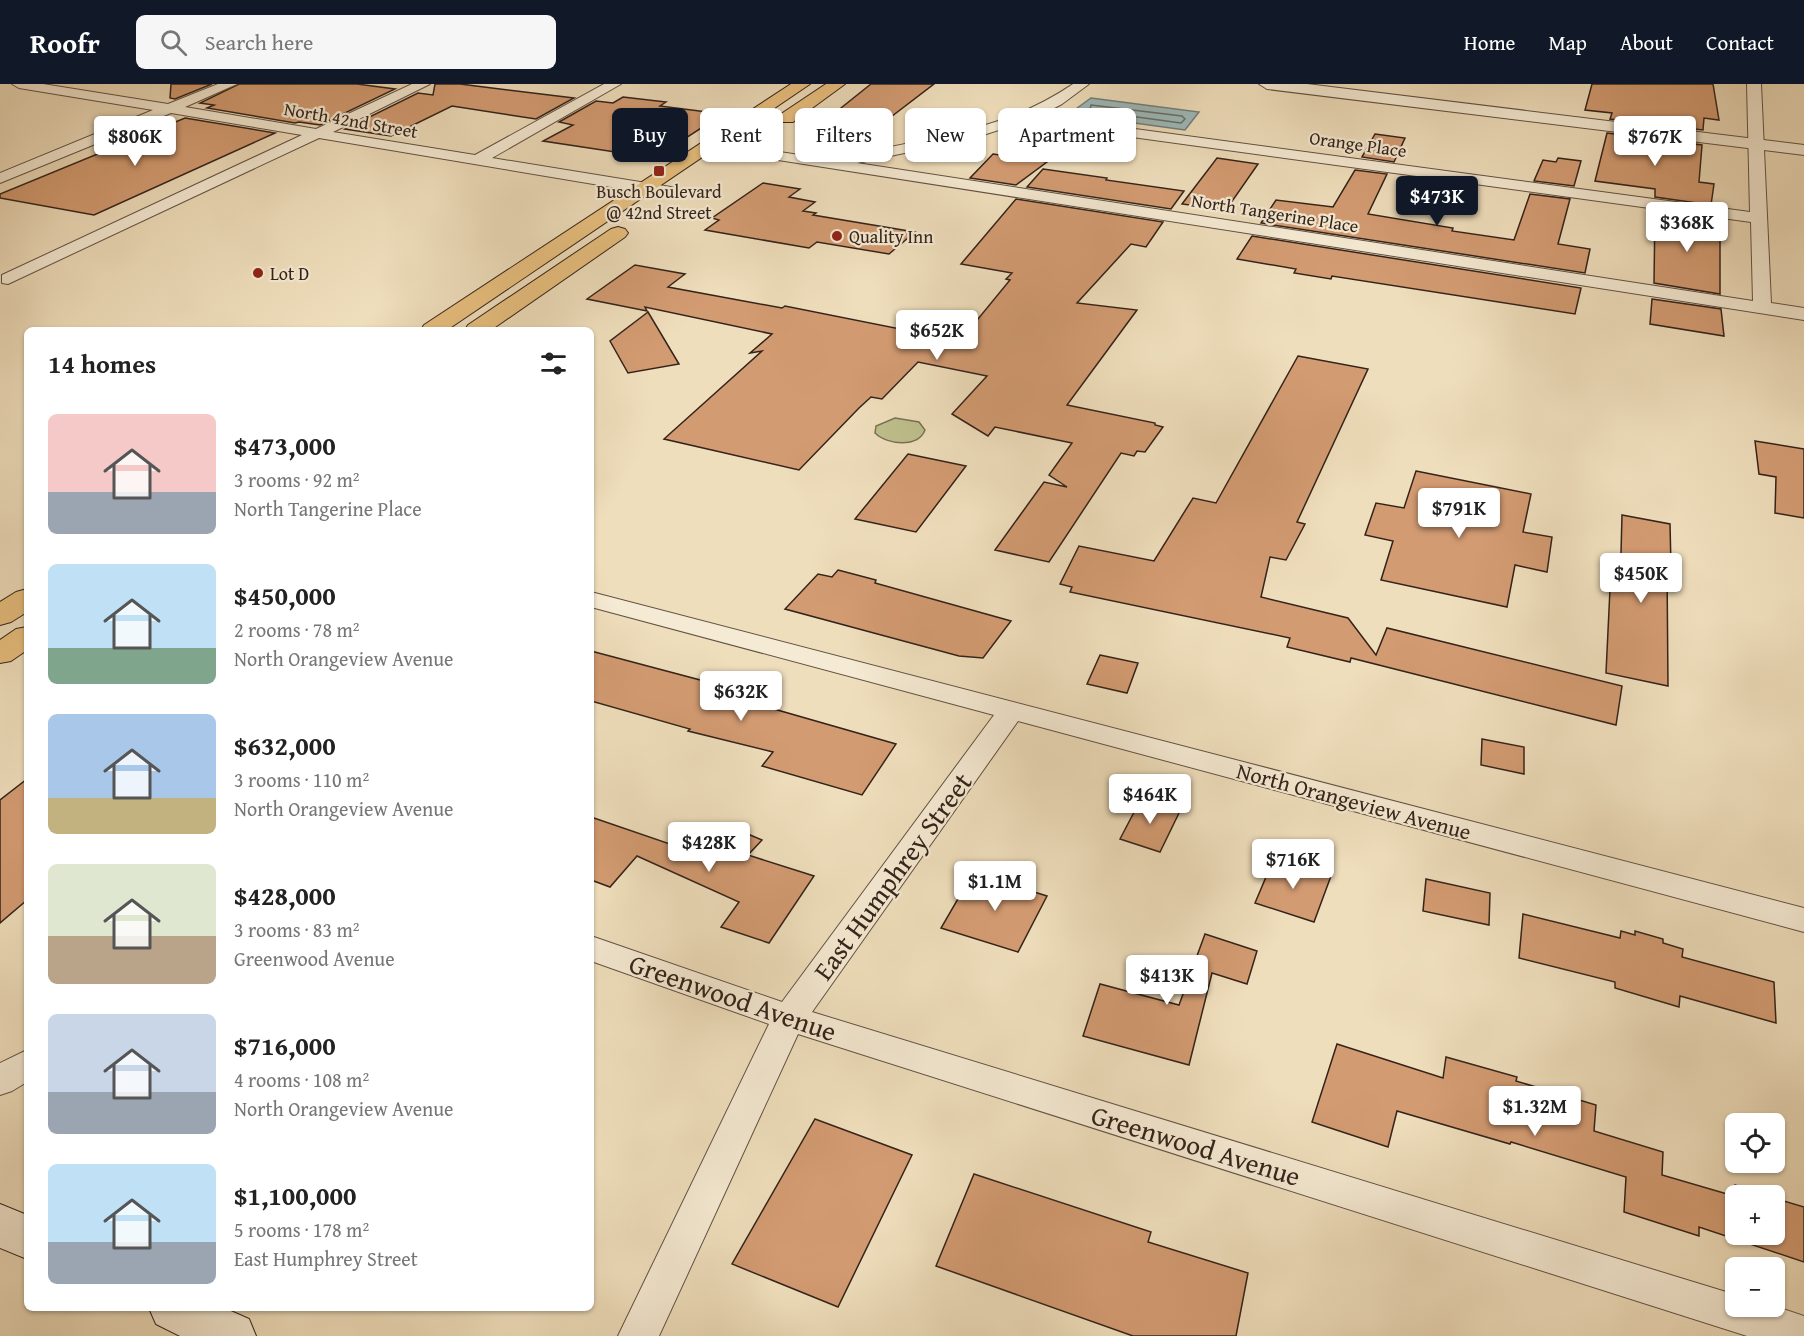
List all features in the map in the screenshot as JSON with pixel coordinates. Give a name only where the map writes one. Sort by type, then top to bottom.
[{"type":"main road","points":[[436,327],[802,84]]},
{"type":"main road","points":[[783,120],[837,84]]},
{"type":"main road","points":[[654,208],[695,180]]},
{"type":"main road","points":[[480,327],[630,225]]},
{"type":"main road","points":[[0,616],[24,600]]},
{"type":"main road","points":[[0,654],[24,638]]},
{"type":"street","points":[[0,178],[230,84]]},
{"type":"street","points":[[8,279],[423,84]]},
{"type":"street","points":[[475,161],[614,84]]},
{"type":"street","points":[[1044,108],[1082,84]]},
{"type":"street","points":[[1267,84],[1804,150]]},
{"type":"street","points":[[1754,84],[1762,308]]},
{"type":"street","name":"North 42nd Street","points":[[24,87],[677,193]]},
{"type":"street","points":[[826,163],[949,139],[998,125]]},
{"type":"street","name":"Orange Place","points":[[1136,133],[1759,218]]},
{"type":"street","name":"North Tangerine Place","points":[[783,156],[1804,314]]},
{"type":"street","name":"North Orangeview Avenue","points":[[594,600],[1804,920]]},
{"type":"street","name":"East Humphrey Street","points":[[638,1336],[789,1018],[1011,711]]},
{"type":"street","name":"Greenwood Avenue","points":[[594,949],[789,1018],[1804,1335]]},
{"type":"street","points":[[0,1082],[24,1066]]},
{"type":"street","points":[[0,1225],[24,1237]]},
{"type":"street","points":[[179,1311],[231,1336]]},
{"type":"green space","points":[[895,418],[919,422],[925,430],[916,440],[902,443],[887,440],[875,433],[876,426]]},
{"type":"water","points":[[1091,98],[1199,112],[1185,130],[1136,123],[1136,108],[1077,108]]},
{"type":"building","points":[[171,84],[212,84],[175,99],[170,98]]},
{"type":"building","points":[[239,84],[357,84],[395,89],[320,125],[207,108],[214,105],[200,103]]},
{"type":"building","points":[[435,84],[460,84],[574,98],[536,119],[452,106],[391,136],[345,129],[418,93],[433,95]]},
{"type":"building","points":[[871,84],[934,84],[893,115],[893,108],[841,108]]},
{"type":"building","points":[[1592,84],[1713,84],[1719,120],[1704,118],[1703,130],[1610,119],[1612,113],[1585,110]]},
{"type":"building","points":[[623,97],[666,102],[660,106],[676,108],[612,108],[612,151],[543,141],[573,125],[559,122],[596,101],[613,103]]},
{"type":"building","points":[[688,110],[700,111],[700,129],[688,137]]},
{"type":"building","points":[[185,118],[275,133],[94,215],[0,198],[0,194]]},
{"type":"building","points":[[1607,133],[1702,145],[1699,182],[1714,184],[1711,205],[1655,197],[1655,189],[1595,181]]},
{"type":"building","points":[[1375,134],[1405,138],[1394,162],[1362,157]]},
{"type":"building","points":[[993,154],[998,155],[998,162],[1047,162],[1016,185],[970,178]]},
{"type":"building","points":[[1217,158],[1258,164],[1226,210],[1182,204]]},
{"type":"building","points":[[1558,158],[1581,161],[1574,186],[1534,181],[1543,160],[1556,162]]},
{"type":"building","points":[[1043,169],[1184,191],[1171,209],[1027,187]]},
{"type":"building","points":[[1355,170],[1387,174],[1368,214],[1453,228],[1452,231],[1514,240],[1530,194],[1570,199],[1558,244],[1590,249],[1585,273],[1261,223],[1276,200],[1333,207]]},
{"type":"building","points":[[763,183],[800,189],[789,197],[815,202],[803,211],[816,213],[813,215],[915,232],[889,254],[817,242],[809,248],[705,230],[719,220],[712,218]]},
{"type":"building","points":[[1016,199],[1163,222],[1146,247],[1131,244],[1077,303],[1137,310],[1067,405],[1155,423],[1163,427],[1145,452],[1137,451],[1134,456],[1121,453],[1049,562],[995,550],[1044,482],[1067,487],[1049,475],[1072,443],[995,427],[988,436],[952,414],[987,376],[918,362],[882,399],[871,397],[799,470],[664,439],[762,351],[750,353],[772,334],[645,307],[647,311],[587,299],[635,265],[685,274],[668,287],[782,308],[785,306],[960,341],[1010,280],[1006,279],[1012,273],[961,264]]},
{"type":"building","points":[[1655,211],[1710,219],[1709,228],[1720,229],[1720,294],[1654,283]]},
{"type":"building","points":[[1252,236],[1581,288],[1575,314],[1332,276],[1331,279],[1294,273],[1296,269],[1237,259]]},
{"type":"building","points":[[1652,299],[1721,309],[1724,336],[1650,324]]},
{"type":"building","points":[[648,312],[679,364],[628,373],[610,341]]},
{"type":"building","points":[[1298,356],[1368,369],[1297,522],[1305,524],[1286,560],[1270,557],[1261,597],[1348,618],[1376,655],[1387,628],[1622,686],[1616,725],[1351,658],[1350,662],[1287,647],[1290,638],[1070,592],[1072,587],[1060,584],[1079,546],[1154,561],[1193,498],[1216,503]]},
{"type":"building","points":[[1755,441],[1804,449],[1804,518],[1775,513],[1776,477],[1759,474]]},
{"type":"building","points":[[908,454],[966,466],[916,532],[855,519]]},
{"type":"building","points":[[1416,471],[1531,494],[1523,532],[1552,537],[1547,572],[1515,565],[1507,607],[1381,580],[1393,541],[1365,535],[1376,503],[1404,508]]},
{"type":"building","points":[[1622,515],[1670,524],[1671,567],[1667,566],[1668,686],[1606,673],[1610,589],[1620,591]]},
{"type":"building","points":[[838,570],[876,580],[875,583],[1011,621],[983,658],[959,656],[785,609],[818,574],[832,577]]},
{"type":"building","points":[[594,652],[723,686],[724,683],[775,696],[767,707],[896,744],[862,795],[762,766],[773,752],[688,731],[690,729],[594,702]]},
{"type":"building","points":[[1100,655],[1138,663],[1127,693],[1087,684]]},
{"type":"building","points":[[1482,739],[1524,747],[1524,774],[1481,765]]},
{"type":"building","points":[[24,781],[24,903],[0,923],[0,800]]},
{"type":"building","points":[[1141,799],[1180,811],[1160,852],[1120,839]]},
{"type":"building","points":[[594,818],[693,852],[722,823],[762,840],[748,855],[814,876],[769,943],[721,927],[739,902],[637,856],[610,887],[594,881]]},
{"type":"building","points":[[1274,858],[1331,876],[1314,922],[1255,903]]},
{"type":"building","points":[[973,873],[1047,896],[1018,952],[941,928]]},
{"type":"building","points":[[1426,879],[1490,893],[1489,925],[1423,911]]},
{"type":"building","points":[[1523,914],[1620,938],[1621,931],[1635,935],[1635,931],[1663,939],[1663,943],[1683,949],[1682,957],[1774,982],[1776,1023],[1680,996],[1679,1007],[1615,988],[1615,982],[1519,958]]},
{"type":"building","points":[[1205,934],[1257,951],[1247,984],[1212,973],[1189,1065],[1083,1036],[1100,984],[1179,1005]]},
{"type":"building","points":[[1337,1044],[1443,1078],[1446,1057],[1517,1077],[1516,1081],[1596,1105],[1594,1131],[1663,1152],[1662,1175],[1725,1193],[1725,1236],[1699,1227],[1699,1236],[1624,1212],[1626,1177],[1511,1142],[1510,1144],[1397,1111],[1388,1147],[1312,1122]]},
{"type":"building","points":[[815,1119],[912,1155],[838,1307],[732,1264]]},
{"type":"building","points":[[974,1174],[1151,1232],[1148,1242],[1248,1273],[1236,1336],[1133,1336],[936,1266]]},
{"type":"building","points":[[1785,1201],[1804,1207],[1804,1262],[1753,1245],[1785,1245]]},
{"type":"place","name":"Busch Boulevard @ 42nd Street","points":[[659,171]]},
{"type":"place","name":"Quality Inn","points":[[837,236]]},
{"type":"place","name":"Lot D","points":[[258,273]]}]
